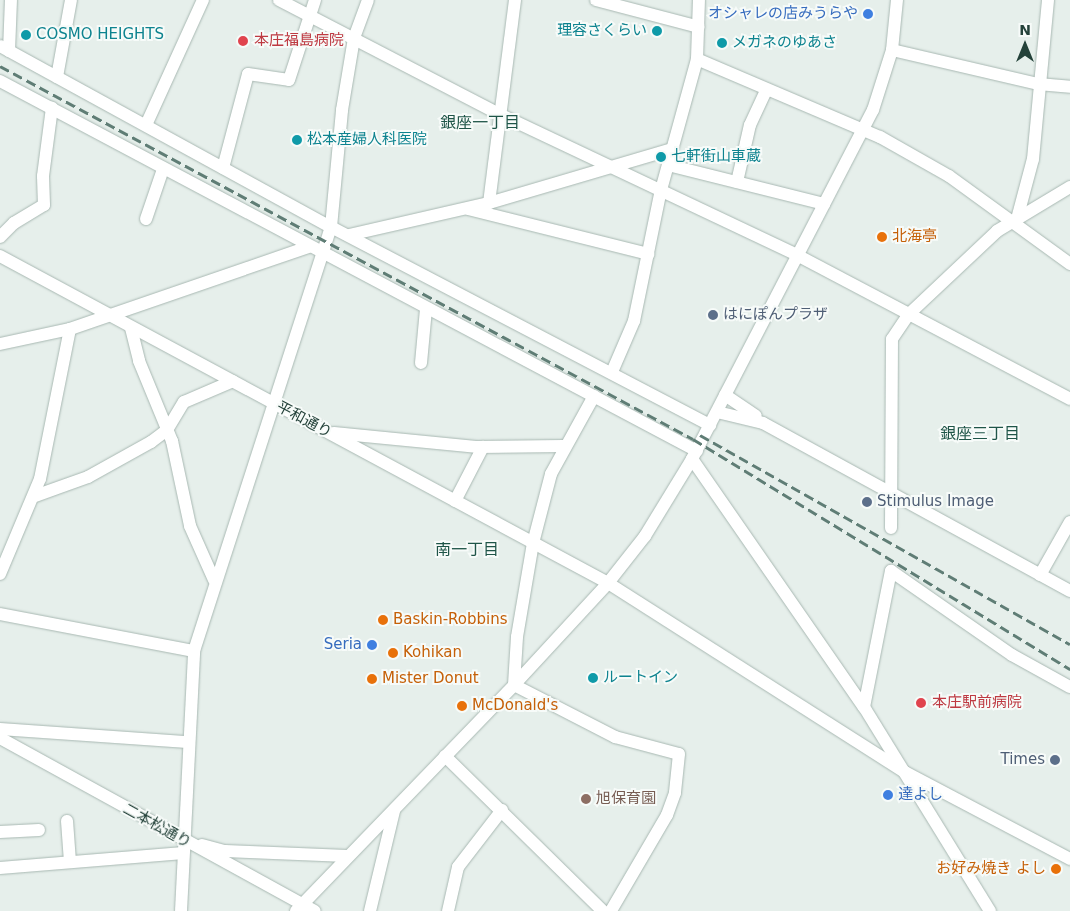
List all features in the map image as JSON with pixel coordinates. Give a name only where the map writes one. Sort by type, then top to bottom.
[{"type":"street","points":[[11,0],[4,48],[331,228],[349,235],[710,425]]},
{"type":"street","points":[[57,77],[71,0]]},
{"type":"street","points":[[146,125],[203,0]]},
{"type":"street","points":[[279,0],[499,114],[609,168],[661,190],[797,255],[1070,398]]},
{"type":"street","points":[[223,168],[248,74],[289,80],[308,15],[315,0]]},
{"type":"street","points":[[181,911],[194,651],[214,580],[275,404],[331,228],[342,110],[354,38],[368,0]]},
{"type":"street","points":[[490,203],[499,114],[515,0]]},
{"type":"street","points":[[596,0],[699,27]]},
{"type":"street","points":[[612,372],[634,321],[661,190],[697,59],[699,0]]},
{"type":"street","points":[[299,908],[347,856],[394,811],[514,685],[608,583],[645,536],[694,455],[864,129],[892,50],[897,0]]},
{"type":"street","points":[[1014,220],[1033,159],[1038,84],[1048,0]]},
{"type":"street","points":[[892,50],[1038,84],[1070,87]]},
{"type":"street","points":[[697,59],[766,90],[864,129],[949,176],[1014,220],[1070,264]]},
{"type":"street","points":[[0,81],[308,247],[594,396],[694,455],[864,707],[990,911]]},
{"type":"street","points":[[737,182],[750,125],[766,90]]},
{"type":"street","points":[[0,237],[14,223],[44,205],[43,176],[52,108]]},
{"type":"street","points":[[349,235],[490,203],[672,149]]},
{"type":"street","points":[[668,165],[824,204]]},
{"type":"street","points":[[146,219],[162,168]]},
{"type":"street","points":[[891,528],[893,493],[892,339],[909,314],[996,231],[1070,186]]},
{"type":"street","points":[[466,209],[648,254]]},
{"type":"street","points":[[0,344],[70,329],[308,247]]},
{"type":"street","name":"平和通り","points":[[0,256],[608,583],[905,772],[1070,859]]},
{"type":"street","points":[[421,363],[426,309]]},
{"type":"street","points":[[131,328],[139,361],[167,430],[190,526],[214,580]]},
{"type":"street","points":[[0,574],[35,496],[55,416],[70,329]]},
{"type":"street","points":[[35,496],[88,477],[167,430],[184,402],[233,381]]},
{"type":"street","points":[[726,395],[763,423],[1070,591]]},
{"type":"street","points":[[514,685],[517,637],[533,543],[551,474],[564,446],[594,396]]},
{"type":"street","points":[[717,412],[763,423]]},
{"type":"street","points":[[329,433],[483,447],[564,446]]},
{"type":"street","points":[[455,500],[483,447]]},
{"type":"street","points":[[1040,575],[1070,522]]},
{"type":"street","points":[[864,707],[891,571],[1012,655],[1070,687]]},
{"type":"street","points":[[0,614],[194,651]]},
{"type":"street","points":[[514,685],[615,737],[679,754],[675,793],[667,815],[611,911]]},
{"type":"street","points":[[0,729],[188,742]]},
{"type":"street","name":"二本松通り","points":[[0,738],[184,847],[299,908],[315,911]]},
{"type":"street","points":[[445,756],[603,911]]},
{"type":"street","points":[[448,911],[458,867],[502,810]]},
{"type":"street","points":[[370,911],[394,811]]},
{"type":"street","points":[[67,821],[70,862]]},
{"type":"street","points":[[0,832],[39,830]]},
{"type":"street","points":[[0,868],[70,862],[184,847],[225,851],[347,856]]},
{"type":"railway","points":[[0,66],[693,439],[1070,669]]},
{"type":"railway","points":[[700,435],[1070,644]]},
{"type":"place","name":"オシャレの店みうらや","points":[[868,14]]},
{"type":"place","name":"理容さくらい","points":[[657,31]]},
{"type":"place","name":"COSMO HEIGHTS","points":[[26,35]]},
{"type":"place","name":"本庄福島病院","points":[[243,41]]},
{"type":"place","name":"メガネのゆあさ","points":[[722,43]]},
{"type":"place","name":"松本産婦人科医院","points":[[297,140]]},
{"type":"place","name":"七軒街山車蔵","points":[[661,157]]},
{"type":"place","name":"北海亭","points":[[882,237]]},
{"type":"place","name":"はにぽんプラザ","points":[[713,315]]},
{"type":"place","name":"Stimulus Image","points":[[867,502]]},
{"type":"place","name":"Baskin-Robbins","points":[[383,620]]},
{"type":"place","name":"Seria","points":[[372,645]]},
{"type":"place","name":"Kohikan","points":[[393,653]]},
{"type":"place","name":"ルートイン","points":[[593,678]]},
{"type":"place","name":"Mister Donut","points":[[372,679]]},
{"type":"place","name":"本庄駅前病院","points":[[921,703]]},
{"type":"place","name":"McDonald's","points":[[462,706]]},
{"type":"place","name":"Times","points":[[1055,760]]},
{"type":"place","name":"達よし","points":[[888,795]]},
{"type":"place","name":"旭保育園","points":[[586,799]]},
{"type":"place","name":"お好み焼き よし","points":[[1056,869]]},
{"type":"district","name":"銀座一丁目","points":[[480,123]]},
{"type":"district","name":"銀座三丁目","points":[[980,434]]},
{"type":"district","name":"南一丁目","points":[[467,550]]}]
